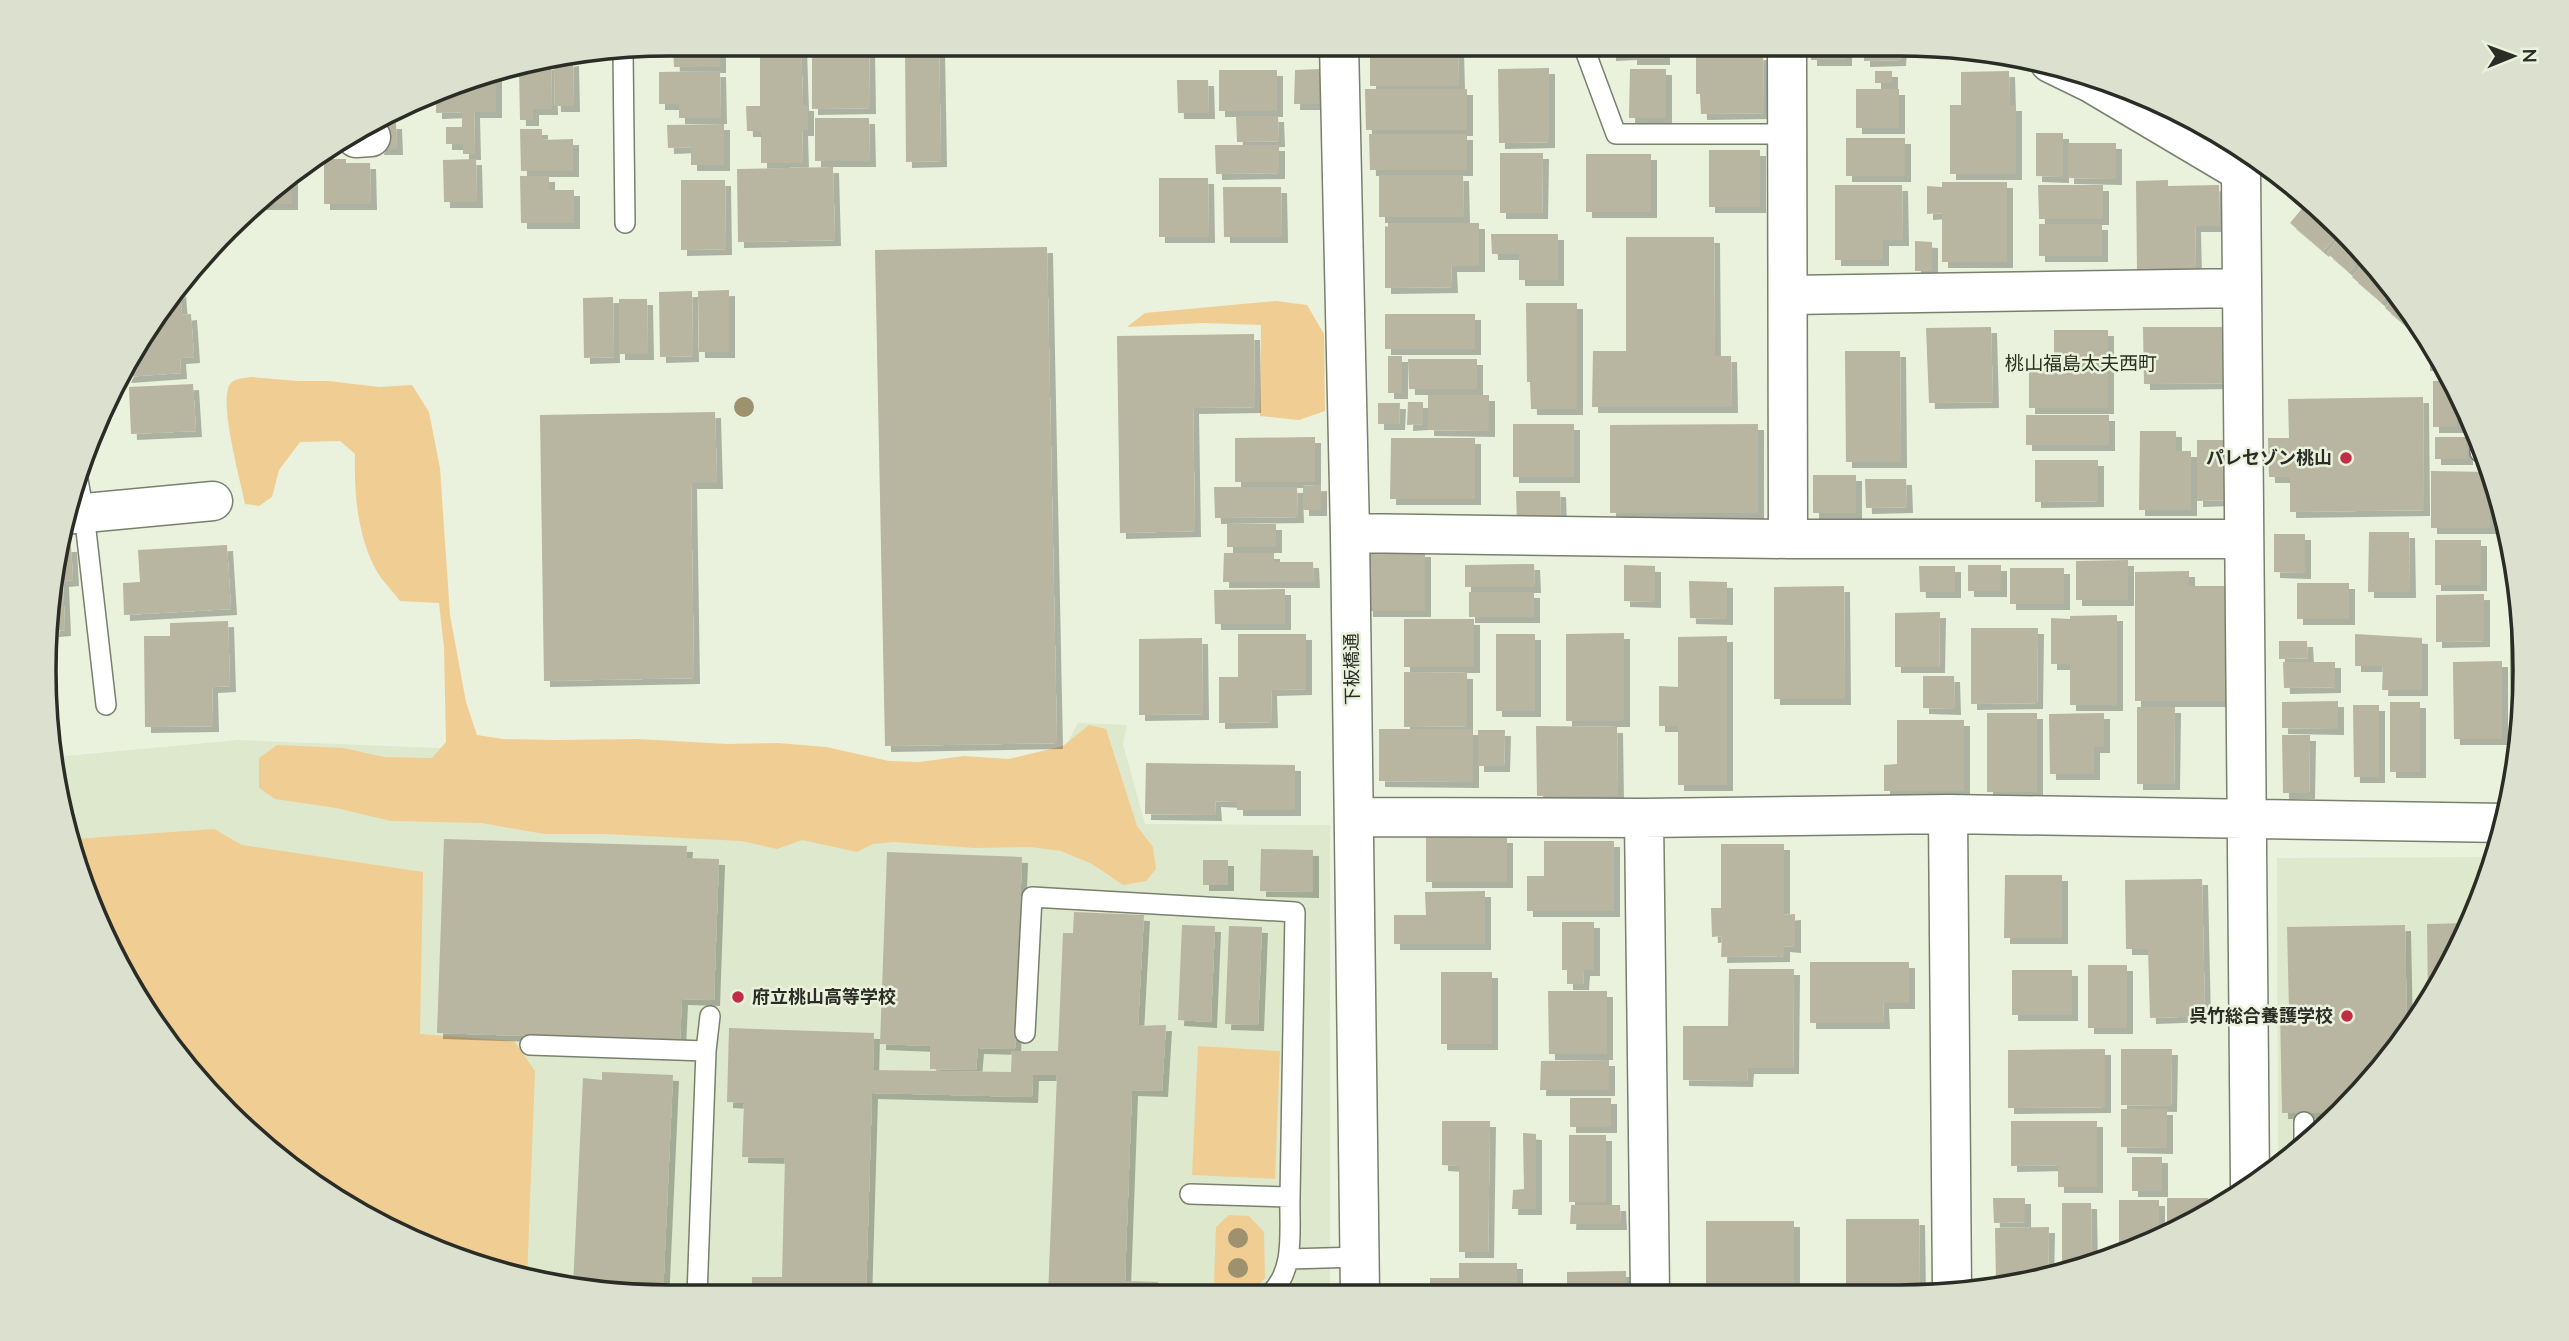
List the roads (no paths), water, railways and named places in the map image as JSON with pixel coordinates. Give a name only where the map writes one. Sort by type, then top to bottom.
[{"type":"street","name":"下板橋通","points":[[1339,56],[1350,533],[1360,1275]]},
{"type":"street","points":[[1787,56],[1788,539]]},
{"type":"street","points":[[2109,94],[2241,172],[2250,1174]]},
{"type":"street","points":[[1789,295],[2241,288]]},
{"type":"street","points":[[80,503],[213,501]]},
{"type":"street","points":[[1350,533],[1788,539],[2243,539]]},
{"type":"street","points":[[1354,817],[1644,818],[1948,814],[2494,823]]},
{"type":"street","points":[[1948,814],[1952,1283]]},
{"type":"street","points":[[1644,818],[1650,1285]]},
{"type":"lane","points":[[1587,56],[1616,134],[1787,134]]},
{"type":"lane","points":[[622,58],[625,223]]},
{"type":"lane","points":[[77,513],[106,705]]},
{"type":"lane","points":[[1025,1033],[1032,897],[1295,912],[1289,1259],[1279,1285]]},
{"type":"lane","points":[[697,1285],[706,1051],[710,1016]]},
{"type":"lane","points":[[530,1045],[706,1051]]},
{"type":"lane","points":[[2304,1122],[2304,1133]]},
{"type":"lane","points":[[1191,1194],[1290,1197]]},
{"type":"lane","points":[[1289,1259],[1360,1275]]},
{"type":"place","name":"パレセゾン桃山","points":[[2346,458]]},
{"type":"place","name":"府立桃山高等学校","points":[[738,997]]},
{"type":"place","name":"呉竹総合養護学校","points":[[2347,1016]]},
{"type":"district","name":"桃山福島太夫西町","points":[[2081,364]]}]
